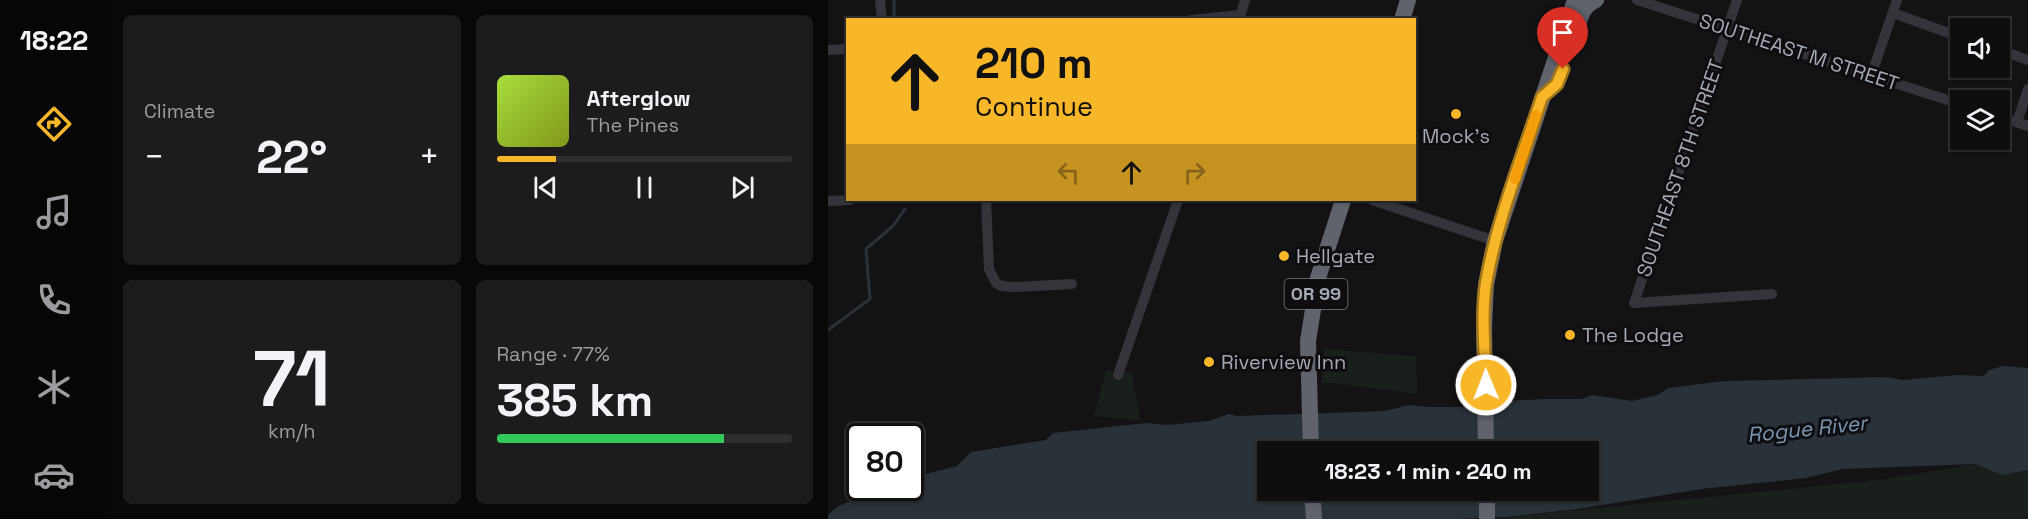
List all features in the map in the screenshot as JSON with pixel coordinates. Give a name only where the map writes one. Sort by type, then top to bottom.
[{"type":"highway","points":[[1403,18],[1408,0]]},
{"type":"highway","points":[[1486,441],[1484,328],[1486,285],[1495,242],[1575,0]]},
{"type":"highway","points":[[1542,97],[1557,84],[1582,11],[1587,4],[1596,0]]},
{"type":"highway","name":"OR 99","points":[[1310,441],[1308,341],[1318,278],[1343,201]]},
{"type":"highway","points":[[1313,501],[1314,519]]},
{"type":"highway","points":[[1486,501],[1487,519]]},
{"type":"street","points":[[880,0],[882,18]]},
{"type":"street","points":[[1223,18],[1239,17],[1245,0]]},
{"type":"street","name":"SOUTHEAST M STREET","points":[[1637,0],[1950,101]]},
{"type":"street","name":"SOUTHEAST 8TH STREET","points":[[1737,0],[1634,303],[1773,294]]},
{"type":"street","points":[[1871,76],[1897,0]]},
{"type":"street","points":[[1893,13],[1950,33]]},
{"type":"street","points":[[828,50],[846,49]]},
{"type":"street","points":[[2010,54],[2028,60]]},
{"type":"street","points":[[2023,124],[2028,89]]},
{"type":"street","points":[[828,201],[846,200]]},
{"type":"street","points":[[986,201],[989,269],[996,283],[1014,287],[1072,284]]},
{"type":"street","points":[[1118,375],[1178,201]]},
{"type":"street","points":[[1375,201],[1495,242]]},
{"type":"shaded area","points":[[1323,349],[1416,356],[1417,394],[1322,383]]},
{"type":"shaded area","points":[[1106,371],[1132,373],[1140,420],[1094,416]]},
{"type":"shaded area","points":[[1975,464],[2002,475],[2028,470],[2028,519],[1489,519],[1887,479]]},
{"type":"water","name":"Rogue River","points":[[2003,366],[2028,368],[2028,470],[2002,475],[1975,464],[1843,469],[1806,478],[1701,489],[1578,509],[1507,517],[1457,519],[828,519],[828,515],[837,507],[851,501],[924,501],[924,475],[957,466],[971,452],[1046,440],[1053,433],[1147,423],[1167,425],[1209,421],[1229,414],[1237,416],[1385,411],[1409,405],[1470,407],[1481,403],[1582,399],[1592,395],[1632,401],[1658,395],[1668,388],[1725,381],[1885,377],[1903,380],[1957,375],[1984,376],[1989,370]]},
{"type":"waterway","points":[[894,0],[894,18]]},
{"type":"waterway","points":[[828,330],[870,299],[866,249],[893,226],[905,209]]},
{"type":"slow traffic","points":[[1515,179],[1536,115]]},
{"type":"place","name":"Mock's","points":[[1456,114]]},
{"type":"place","name":"Hellgate","points":[[1284,256]]},
{"type":"place","name":"The Lodge","points":[[1570,335]]},
{"type":"place","name":"Riverview Inn","points":[[1209,362]]},
{"type":"route","points":[[1486,385],[1484,328],[1486,285],[1495,242],[1542,97],[1557,84],[1563,69]]}]
